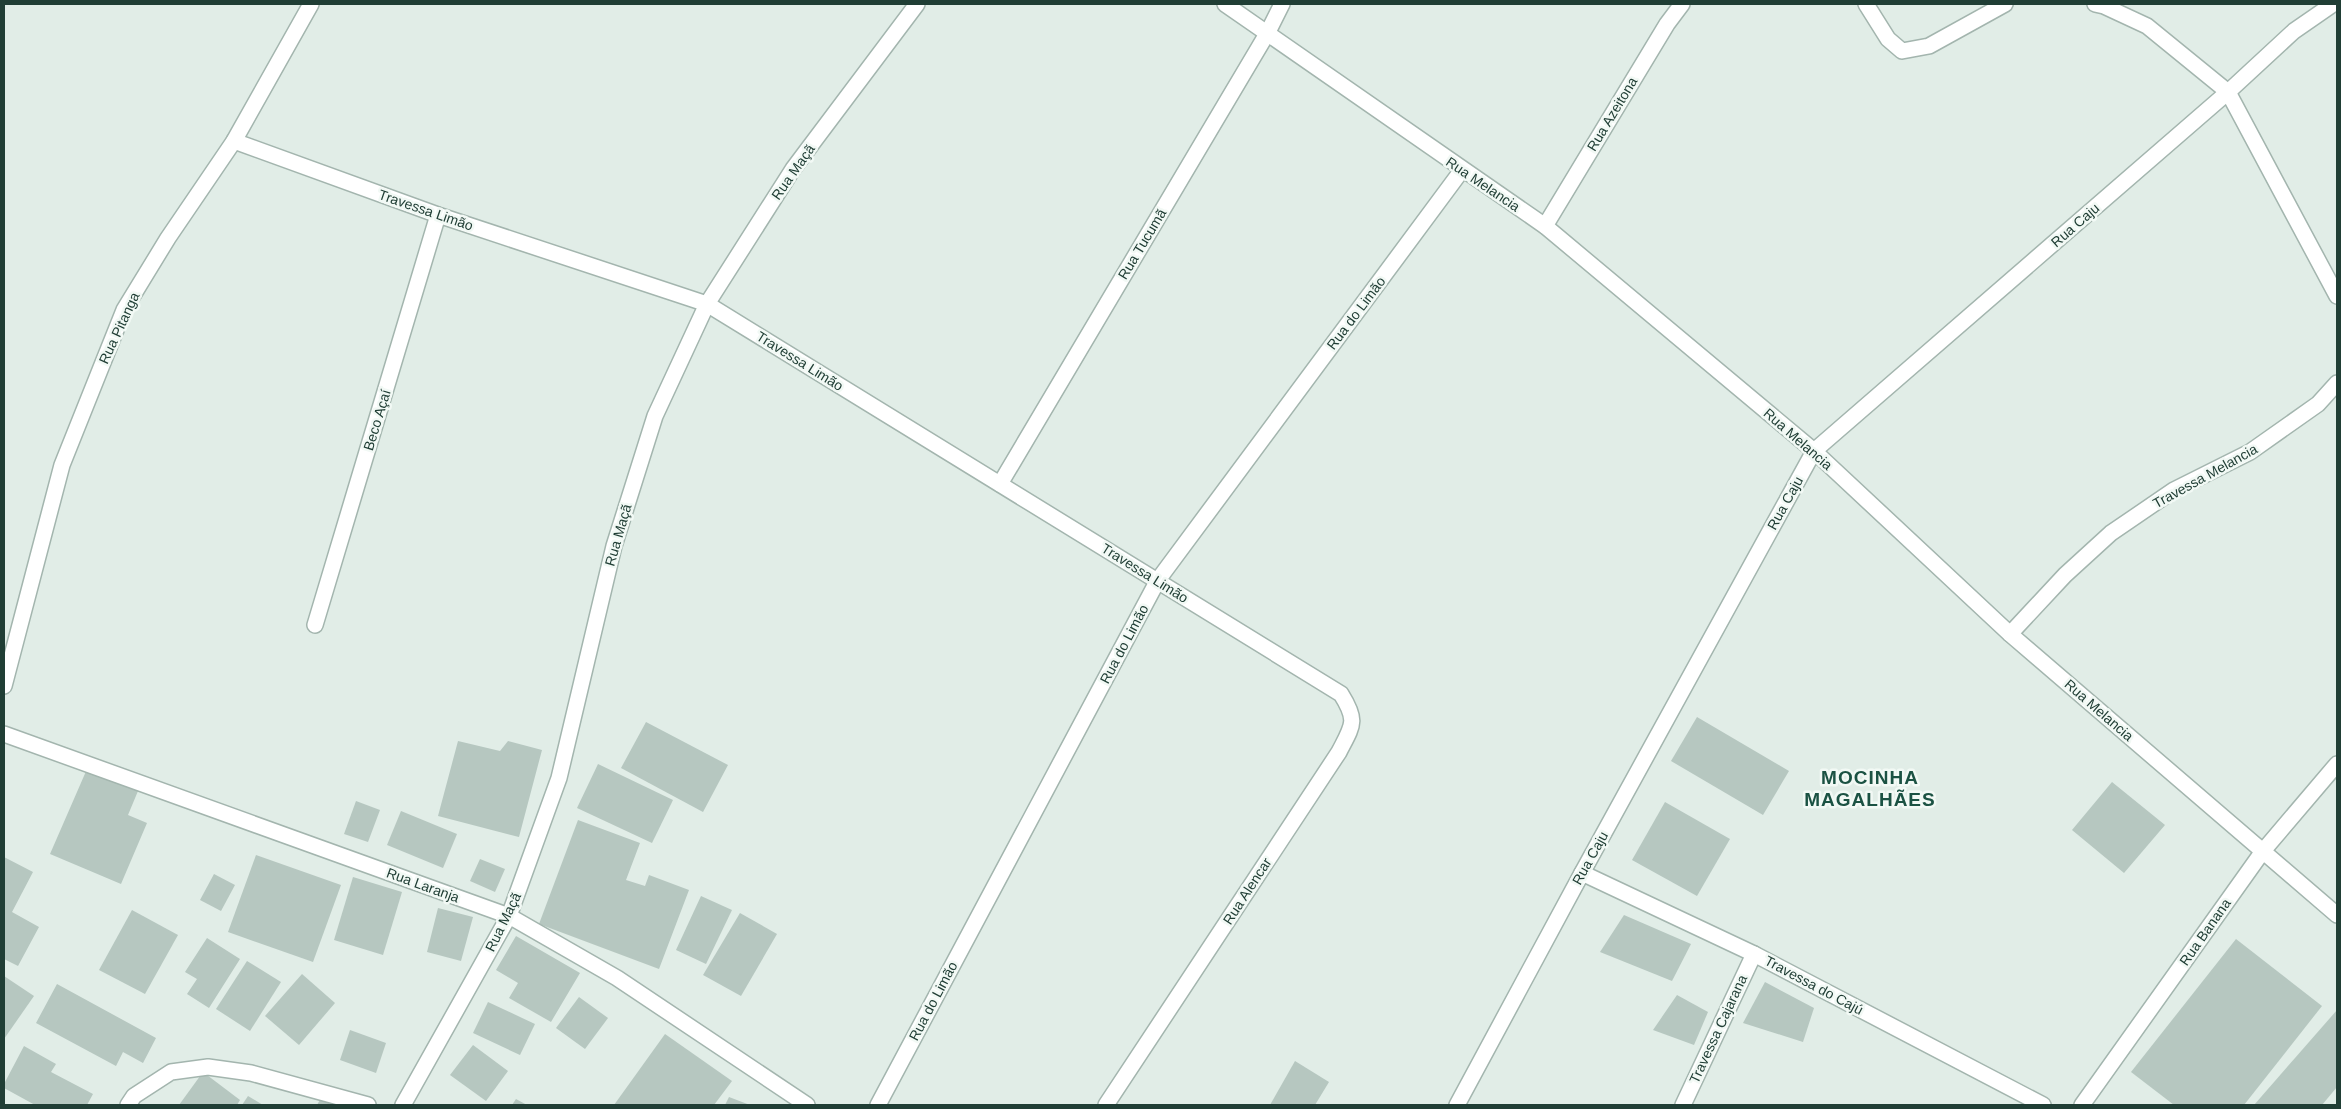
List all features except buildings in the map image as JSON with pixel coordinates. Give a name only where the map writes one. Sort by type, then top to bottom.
[{"type":"street","name":"Rua Pitanga","points":[[4,686],[62,465],[124,310],[168,238],[234,140],[311,4]]},
{"type":"street","name":"Rua Maçã","points":[[402,1105],[509,916],[559,778],[614,546],[655,416],[707,304],[793,169],[917,4]]},
{"type":"street","name":"Rua Melancia","points":[[1225,4],[1268,32],[1462,170],[1545,226],[1814,451],[2010,634],[2337,915]]},
{"type":"street","name":"Rua Tucumã","points":[[1000,484],[1268,32],[1282,4]]},
{"type":"street","name":"Rua Azeitona","points":[[1545,226],[1667,24],[1682,4]]},
{"type":"street","points":[[1866,4],[1888,39],[1902,51],[1929,46],[2005,4]]},
{"type":"street","points":[[2095,4],[2104,6],[2147,26],[2228,92],[2337,296]]},
{"type":"street","name":"Rua Caju","points":[[1457,1105],[1814,451],[2228,92],[2294,31],[2333,4]]},
{"type":"street","name":"Travessa Limão","points":[[234,140],[438,215],[707,304],[1158,580],[1319,681]]},
{"type":"street","name":"Rua do Limão","points":[[878,1105],[1158,580],[1462,170]]},
{"type":"street","name":"Beco Açaí","points":[[315,625],[438,215]]},
{"type":"street","name":"Travessa Melancia","points":[[2010,634],[2066,574],[2111,533],[2174,490],[2250,452],[2318,404],[2337,383]]},
{"type":"street","name":"Rua Alencar","points":[[1106,1105],[1339,752],[1352,727],[1351,711],[1341,694],[1319,681]]},
{"type":"street","name":"Rua Laranja","points":[[4,734],[509,916],[616,978],[807,1105]]},
{"type":"street","name":"Rua Banana","points":[[2082,1105],[2263,851],[2337,764]]},
{"type":"street","name":"Travessa do Cajú","points":[[1582,873],[1754,954],[2043,1105]]},
{"type":"street","name":"Travessa Cajarana","points":[[1683,1105],[1754,954]]},
{"type":"street","points":[[128,1105],[134,1096],[171,1072],[208,1067],[251,1073],[368,1105]]},
{"type":"district","name":"MOCINHA MAGALHÃES","points":[[1870,788]]}]
